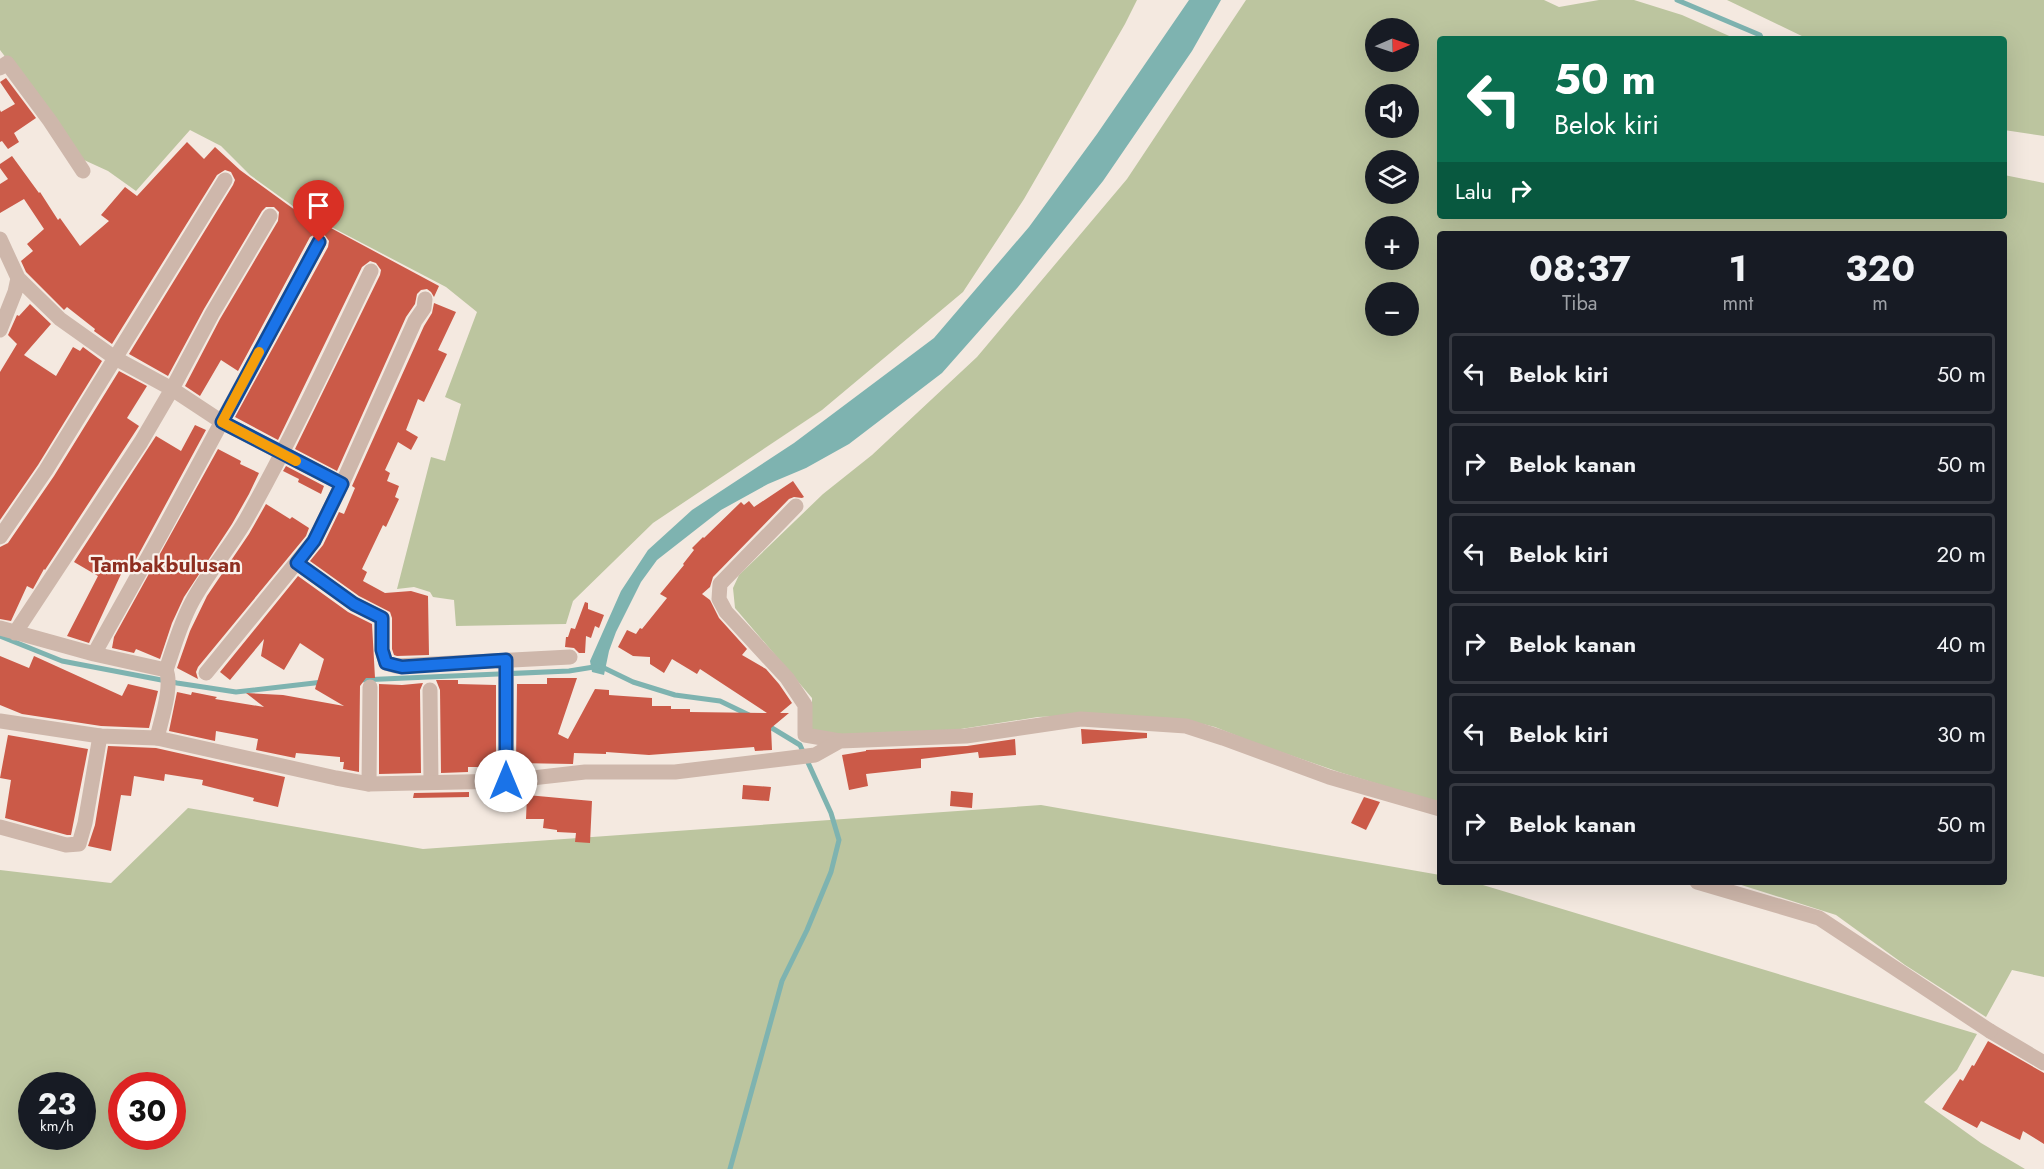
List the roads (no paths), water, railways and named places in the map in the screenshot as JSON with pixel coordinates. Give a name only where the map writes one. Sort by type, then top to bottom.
[{"type":"street","points":[[0,68],[7,63],[83,171]]},
{"type":"street","points":[[0,537],[46,470],[225,180]]},
{"type":"street","points":[[167,678],[94,654],[7,631],[88,525],[141,442],[270,216]]},
{"type":"street","points":[[0,239],[18,278],[60,319],[115,358],[172,389],[222,422],[342,484]]},
{"type":"street","points":[[94,654],[319,242]]},
{"type":"street","points":[[157,738],[177,634],[191,603],[246,520],[371,270]]},
{"type":"street","points":[[0,330],[18,278]]},
{"type":"street","points":[[206,673],[314,541],[415,321],[424,309],[425,299]]},
{"type":"street","points":[[796,506],[720,584],[719,599],[726,612],[787,678],[805,705],[805,735],[840,741],[966,736],[1081,719],[1186,726],[1329,777],[1437,808]]},
{"type":"street","points":[[297,563],[354,604],[382,618],[382,650],[386,663],[402,667],[507,665],[570,657]]},
{"type":"street","points":[[506,781],[507,665]]},
{"type":"street","points":[[369,784],[370,687]]},
{"type":"street","points":[[430,690],[431,782]]},
{"type":"street","points":[[0,721],[100,736],[157,738],[369,784],[506,781],[585,772],[675,772],[815,755],[840,741]]},
{"type":"street","points":[[0,827],[66,845],[79,844],[85,823],[100,736]]},
{"type":"street","points":[[1706,885],[1819,918],[2044,1063]]},
{"type":"water","points":[[1189,0],[1221,0],[1192,51],[1103,181],[1018,287],[942,373],[849,444],[721,510],[657,560],[641,582],[616,632],[604,675],[592,672],[590,661],[621,591],[648,550],[692,510],[794,443],[934,338],[1029,227],[1097,134]]},
{"type":"waterway","points":[[1677,0],[1760,36]]},
{"type":"waterway","points":[[0,636],[62,661],[236,692],[323,682]]},
{"type":"waterway","points":[[360,680],[569,671],[600,666],[633,682],[675,695],[720,701],[749,715]]},
{"type":"waterway","points":[[730,1169],[782,981],[807,930],[831,872],[839,840],[831,813],[800,745],[767,725]]},
{"type":"district","name":"Tambakbulusan","points":[[166,565]]}]
